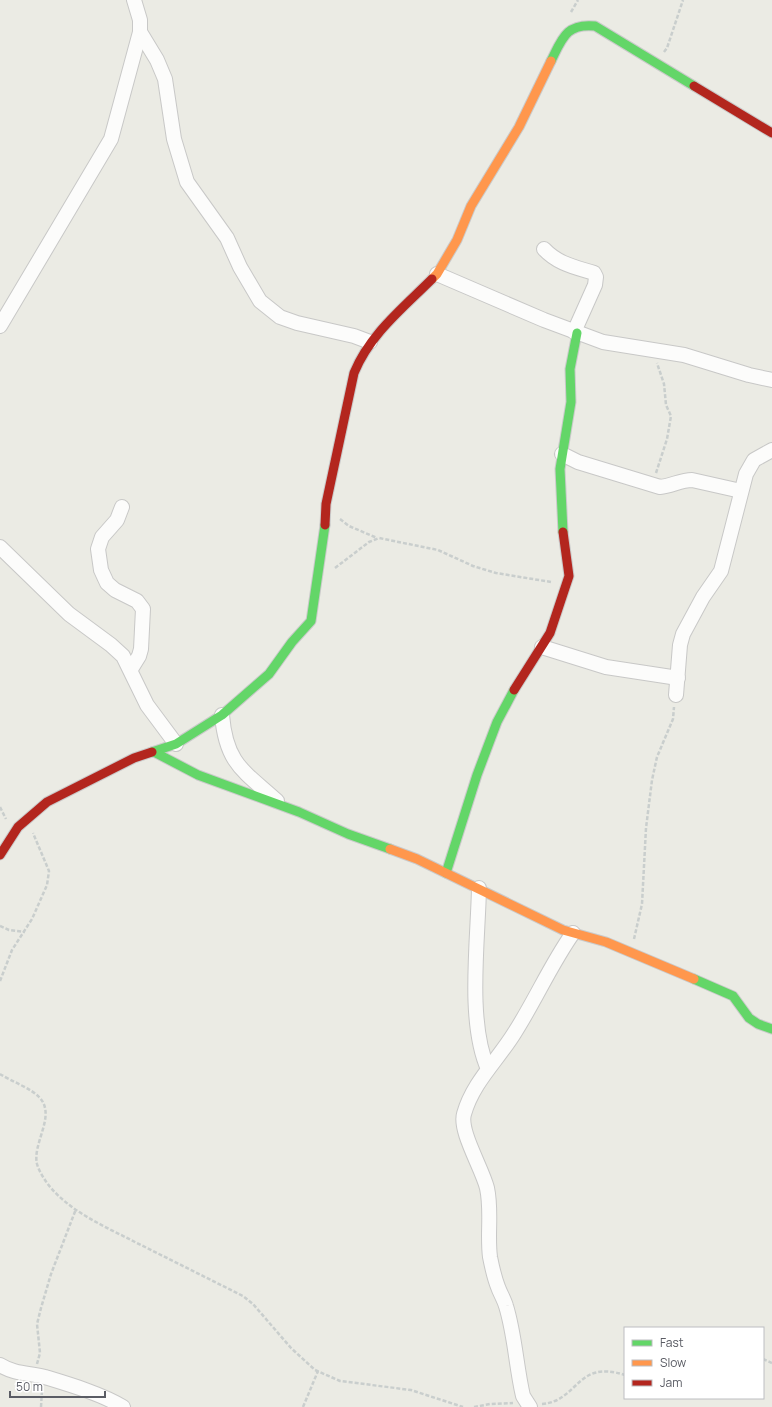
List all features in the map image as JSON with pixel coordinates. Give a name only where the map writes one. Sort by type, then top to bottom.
[{"type":"street","points":[[0,326],[111,138],[140,32],[140,20],[134,0]]},
{"type":"street","points":[[0,854],[10,837],[29,816],[48,802],[134,758],[176,744],[222,715],[269,674],[292,642],[311,621],[319,581],[325,534],[326,504],[354,373],[362,354],[383,327],[437,274],[457,240],[471,206],[522,122],[565,34],[570,28],[577,26],[595,26],[646,55],[772,133]]},
{"type":"street","points":[[140,32],[157,60],[165,79],[174,140],[187,182],[227,238],[240,267],[260,301],[280,317],[297,323],[354,336],[370,342]]},
{"type":"street","points":[[446,873],[477,775],[497,722],[508,698],[550,633],[569,576],[560,504],[562,454],[571,402],[570,369],[575,332],[595,285],[596,277],[594,273],[566,264],[551,256],[544,249]]},
{"type":"street","points":[[437,274],[575,332],[603,342],[684,355],[748,376],[772,380]]},
{"type":"street","points":[[676,695],[680,645],[683,634],[703,597],[721,571],[746,474],[754,460],[772,450]]},
{"type":"street","points":[[562,454],[578,462],[660,487],[670,486],[685,480],[692,480],[741,491]]},
{"type":"street","points":[[122,507],[117,520],[102,537],[98,549],[101,570],[107,583],[116,590],[137,601],[143,609],[141,649],[139,656],[131,669]]},
{"type":"street","points":[[0,546],[69,614],[111,645],[123,656],[131,669],[147,704],[176,744]]},
{"type":"street","points":[[542,647],[606,667],[678,678]]},
{"type":"street","points":[[222,715],[227,746],[239,767],[284,807]]},
{"type":"street","points":[[154,752],[198,775],[284,807],[446,873],[479,888],[524,912],[573,932],[606,942],[733,996],[749,1018],[758,1024],[772,1029]]},
{"type":"street","points":[[479,888],[478,946],[475,968],[476,1012],[483,1058],[488,1069]]},
{"type":"street","points":[[529,1405],[523,1396],[506,1306],[492,1270],[490,1253],[490,1212],[487,1188],[476,1156],[462,1126],[464,1114],[476,1085],[516,1032],[556,958],[573,932]]},
{"type":"street","points":[[0,1365],[18,1373],[36,1376],[104,1398],[123,1407]]},
{"type":"path","points":[[646,55],[661,54],[667,48],[684,0]]},
{"type":"path","points":[[651,485],[667,439],[671,416],[666,405],[664,384],[658,368],[654,350]]},
{"type":"path","points":[[326,504],[330,510],[349,526],[377,538],[387,538],[438,550],[473,566],[496,573],[522,579],[567,585]]},
{"type":"path","points":[[319,581],[369,542],[377,538]]},
{"type":"path","points":[[632,954],[643,898],[646,828],[652,780],[657,757],[674,719],[676,695]]},
{"type":"path","points":[[0,982],[12,950],[25,932],[47,885],[49,871],[35,838],[29,816]]},
{"type":"path","points":[[0,926],[9,930],[25,932]]},
{"type":"path","points":[[0,1074],[14,1083],[34,1092],[42,1100],[44,1105],[44,1120],[37,1154],[37,1164],[48,1184],[76,1210],[111,1230],[243,1296],[253,1304],[304,1362],[318,1371],[340,1381],[411,1390],[463,1407]]},
{"type":"path","points":[[41,1407],[43,1398],[36,1376],[40,1353],[37,1324],[51,1274],[76,1210]]},
{"type":"path","points":[[474,1407],[490,1404],[529,1405],[554,1402],[587,1376],[596,1371],[612,1370],[624,1375]]},
{"type":"path","points":[[303,1407],[318,1371]]},
{"type":"traffic: fast","points":[[551,61],[562,39],[571,30],[577,27],[595,26],[694,86]]},
{"type":"traffic: fast","points":[[563,532],[560,469],[571,402],[570,369],[577,333]]},
{"type":"traffic: fast","points":[[152,752],[176,744],[222,715],[269,674],[292,642],[311,621],[325,525]]},
{"type":"traffic: fast","points":[[446,873],[477,775],[497,722],[514,690]]},
{"type":"traffic: fast","points":[[154,752],[198,775],[299,812],[348,834],[390,849]]},
{"type":"traffic: fast","points":[[694,979],[733,996],[749,1018],[758,1024],[772,1029]]},
{"type":"traffic: slow","points":[[432,279],[437,274],[457,240],[471,206],[519,127],[551,61]]},
{"type":"traffic: slow","points":[[390,849],[417,859],[563,930],[606,942],[694,979]]},
{"type":"traffic: jam","points":[[694,86],[772,133]]},
{"type":"traffic: jam","points":[[325,525],[326,504],[354,373],[361,359],[378,334],[388,322],[432,279]]},
{"type":"traffic: jam","points":[[514,690],[550,633],[569,576],[563,532]]},
{"type":"traffic: jam","points":[[0,855],[18,827],[47,802],[134,758],[152,752]]}]
